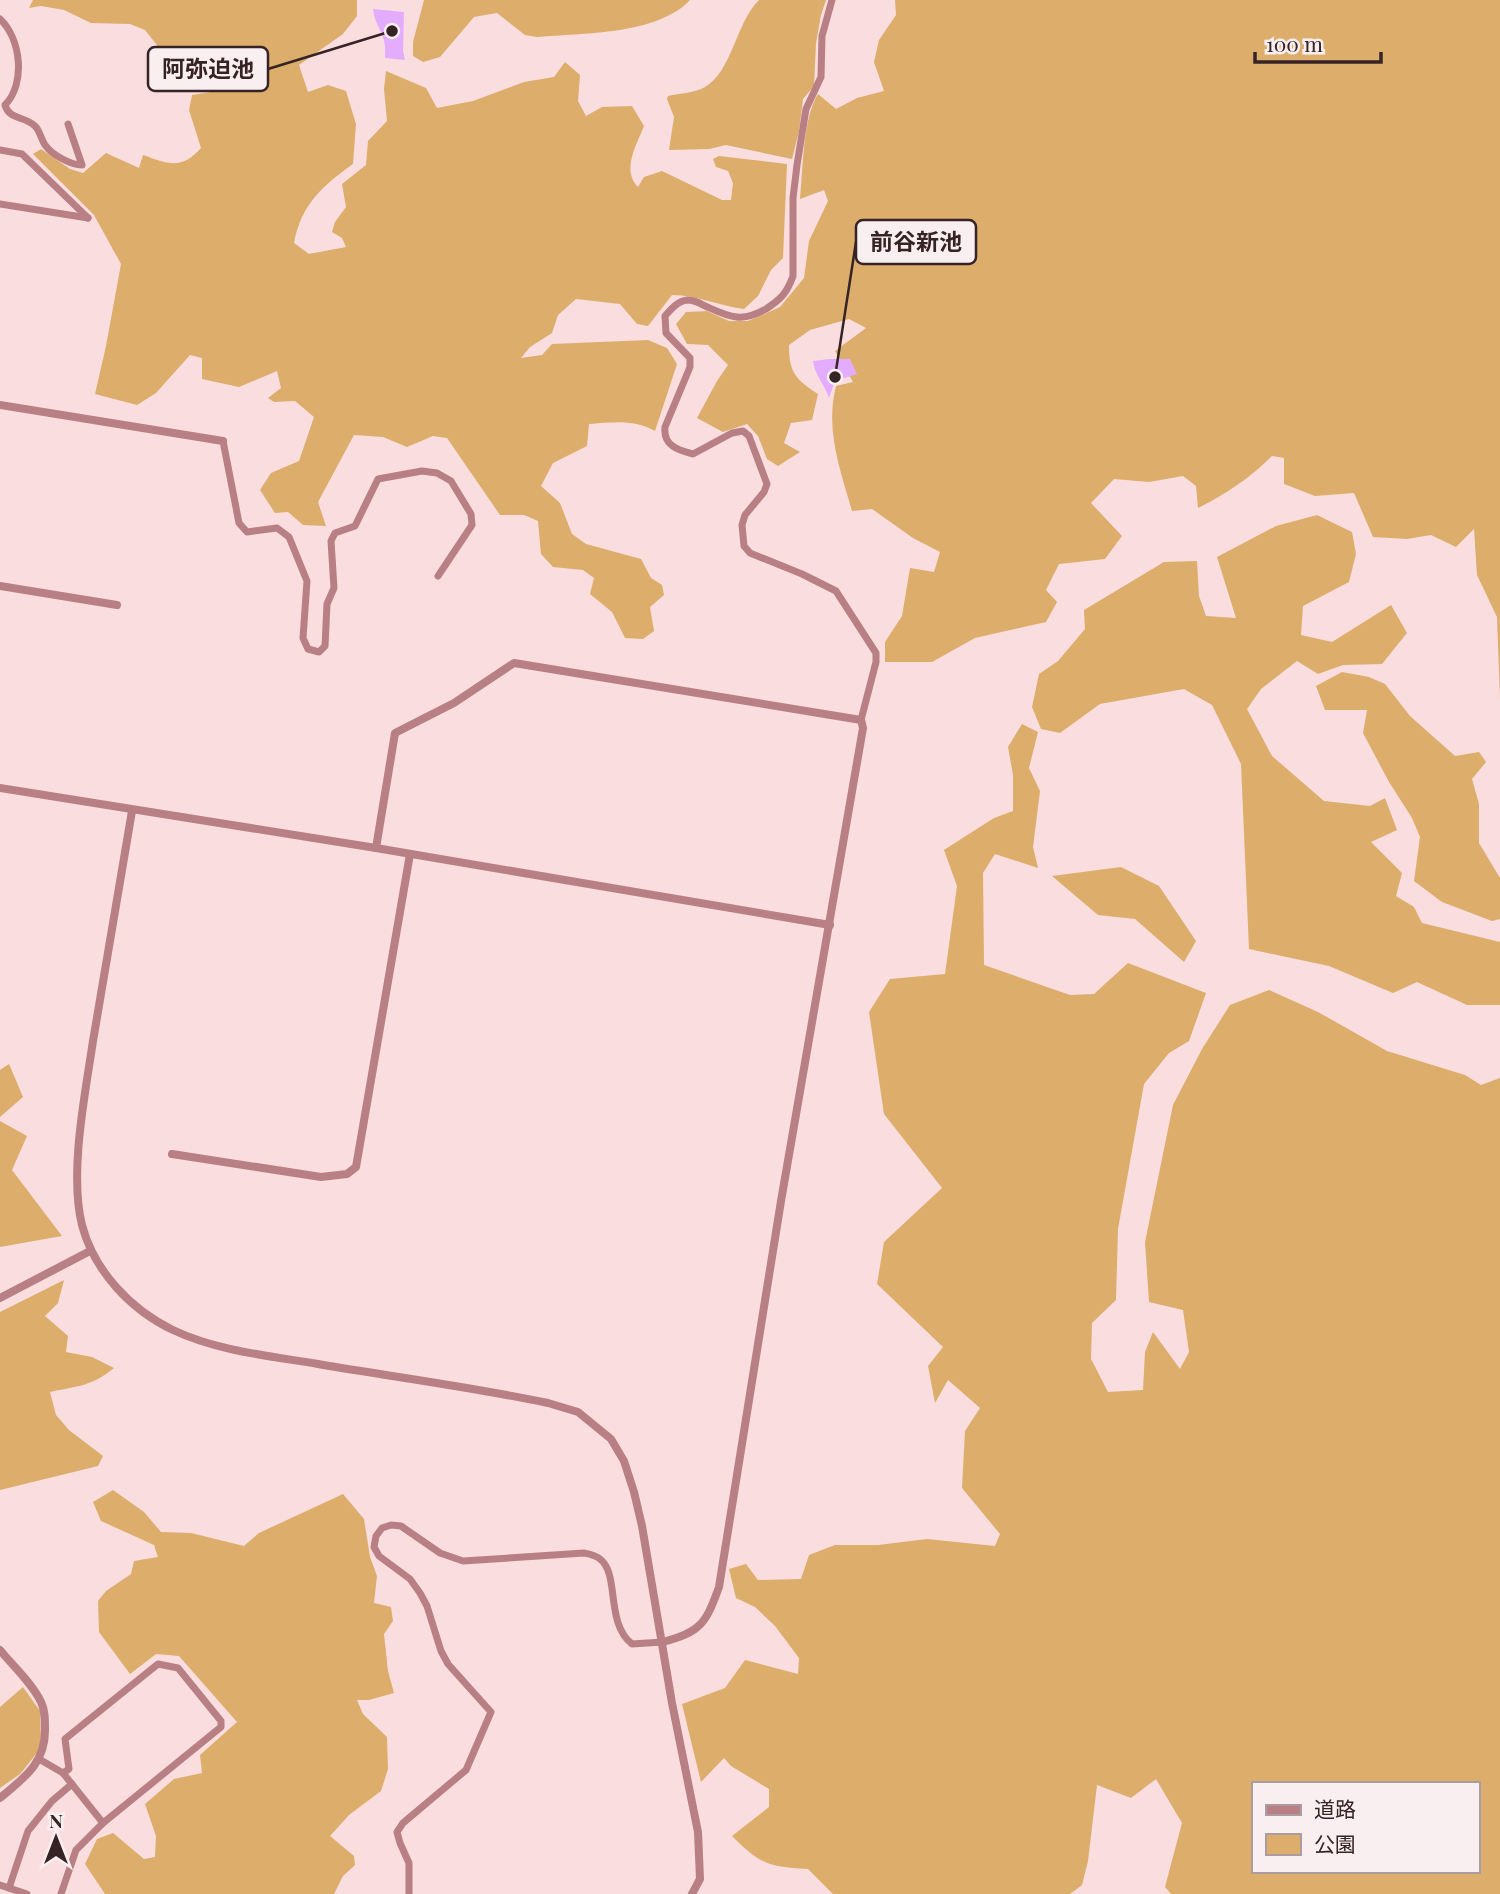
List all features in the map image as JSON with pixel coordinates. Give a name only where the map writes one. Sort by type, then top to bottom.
[{"type":"street","points":[[409,1894],[410,1863],[397,1832],[403,1823],[466,1770],[491,1712],[448,1664],[441,1651],[427,1606],[410,1579],[379,1556],[374,1547],[376,1536],[382,1528],[401,1526],[440,1553],[463,1561],[584,1553],[598,1557],[606,1566],[619,1628],[624,1638],[632,1644],[663,1642],[695,1631],[710,1613],[719,1587],[781,1201],[863,728],[861,720],[876,653],[836,591],[758,557],[744,546],[742,525],[745,515],[764,492],[766,484],[749,436],[743,431],[732,433],[693,454],[673,447],[667,441],[665,427],[690,367],[690,358],[666,333],[665,316],[673,307],[686,300],[695,301],[727,316],[743,319],[779,300],[789,287],[793,276],[793,198],[797,165],[806,109],[821,77],[822,36],[832,0]]},
{"type":"street","points":[[0,19],[10,29],[17,55],[18,83],[11,99],[5,105],[6,111],[34,124],[46,147],[73,165],[82,165],[68,124]]},
{"type":"street","points":[[0,150],[22,154],[88,218],[0,204]]},
{"type":"street","points":[[0,405],[223,441],[239,523],[247,532],[277,528],[289,537],[307,581],[303,638],[308,649],[319,652],[325,646],[327,604],[334,588],[331,541],[335,533],[355,526],[378,479],[422,471],[437,473],[451,481],[471,514],[472,525],[438,576]]},
{"type":"street","points":[[0,586],[117,605]]},
{"type":"street","points":[[376,848],[395,733],[454,703],[514,663],[861,720]]},
{"type":"street","points":[[0,788],[830,925]]},
{"type":"street","points":[[132,811],[86,1087],[78,1159],[78,1206],[94,1260],[116,1287],[149,1315],[173,1330],[250,1353],[510,1396],[578,1412],[611,1438],[624,1461],[642,1526],[698,1832],[700,1879],[692,1894]]},
{"type":"street","points":[[172,1154],[321,1177],[347,1174],[356,1167],[410,854]]},
{"type":"street","points":[[0,1298],[90,1251]]},
{"type":"street","points":[[0,1650],[40,1699],[44,1711],[45,1746],[32,1769],[0,1798]]},
{"type":"street","points":[[61,1894],[76,1850],[103,1823],[221,1727],[221,1721],[178,1668],[158,1664],[65,1739],[69,1769],[63,1773]]},
{"type":"street","points":[[40,1759],[63,1773],[103,1823]]},
{"type":"street","points":[[9,1888],[28,1831],[52,1801],[72,1784]]},
{"type":"street","points":[[0,1885],[27,1894]]},
{"type":"green space","points":[[33,0],[357,0],[357,16],[343,34],[299,65],[308,92],[328,85],[346,91],[356,124],[353,164],[314,198],[297,230],[294,243],[309,254],[346,247],[342,238],[332,232],[335,222],[346,207],[342,184],[366,165],[368,141],[387,121],[384,89],[386,71],[426,88],[437,108],[473,101],[524,82],[554,77],[565,62],[580,75],[578,101],[586,116],[602,107],[632,106],[644,126],[631,165],[633,180],[638,187],[644,177],[662,171],[722,200],[731,200],[733,183],[728,171],[716,167],[713,159],[719,156],[787,164],[783,258],[771,270],[758,296],[744,309],[672,295],[648,326],[637,324],[620,304],[576,299],[558,315],[552,333],[530,347],[521,358],[542,355],[552,344],[648,340],[667,348],[677,364],[655,431],[631,423],[589,424],[587,446],[553,463],[541,486],[560,503],[572,534],[586,544],[641,559],[651,578],[662,585],[664,595],[650,607],[654,631],[643,639],[625,638],[612,612],[590,594],[594,578],[583,570],[553,567],[541,554],[538,521],[524,515],[500,515],[447,438],[433,436],[407,447],[383,437],[354,435],[318,502],[326,526],[303,525],[288,512],[275,513],[260,490],[271,473],[299,461],[314,417],[295,401],[274,402],[268,398],[281,388],[277,371],[239,387],[202,379],[202,358],[190,355],[156,393],[137,405],[95,394],[121,264],[94,215],[33,154],[41,149],[70,169],[83,173],[106,153],[139,168],[143,155],[167,163],[187,160],[201,148],[189,110],[192,95],[230,89],[231,77],[212,71],[185,73],[163,60],[157,45],[145,30],[130,24],[91,23],[64,10],[41,6],[29,8]]},
{"type":"green space","points":[[424,0],[690,0],[659,20],[639,26],[576,34],[537,37],[525,35],[497,13],[474,17],[440,57],[423,62],[413,56],[413,42]]},
{"type":"green space","points":[[759,0],[826,0],[816,43],[814,86],[803,99],[792,159],[726,145],[709,149],[669,150],[674,117],[668,96],[697,91],[714,80],[728,59],[751,9]]},
{"type":"green space","points":[[895,0],[1500,0],[1500,698],[1497,617],[1477,575],[1474,529],[1456,547],[1431,535],[1407,539],[1373,537],[1354,493],[1315,496],[1284,484],[1284,458],[1272,456],[1237,485],[1198,508],[1196,486],[1183,476],[1149,482],[1114,479],[1091,503],[1122,536],[1105,559],[1059,564],[1046,590],[1057,602],[1046,622],[975,638],[932,662],[885,662],[885,642],[902,616],[910,568],[934,572],[940,552],[913,538],[872,509],[852,511],[835,449],[832,418],[836,386],[853,382],[835,351],[866,328],[849,319],[810,330],[789,345],[790,362],[795,374],[818,394],[812,420],[791,423],[784,443],[800,452],[778,466],[767,459],[758,436],[747,424],[723,432],[697,418],[728,365],[708,345],[687,344],[676,324],[686,312],[707,311],[729,321],[748,321],[780,307],[804,278],[809,241],[828,201],[824,190],[800,199],[809,116],[818,94],[836,109],[857,98],[884,91],[874,62],[879,40],[896,15]]},
{"type":"green space","points":[[1317,515],[1352,532],[1356,554],[1349,582],[1303,606],[1301,635],[1332,642],[1391,605],[1407,633],[1382,664],[1343,665],[1318,674],[1297,661],[1261,689],[1247,709],[1272,756],[1324,801],[1370,806],[1385,798],[1397,830],[1371,842],[1402,873],[1396,896],[1414,907],[1422,923],[1500,942],[1500,1005],[1467,1005],[1417,982],[1393,993],[1329,966],[1249,949],[1241,764],[1212,705],[1184,689],[1100,704],[1060,733],[1041,729],[1032,707],[1039,674],[1058,661],[1085,629],[1084,610],[1164,562],[1197,561],[1199,596],[1206,616],[1236,618],[1217,557],[1276,526]]},
{"type":"green space","points":[[1342,672],[1369,677],[1385,684],[1410,716],[1455,756],[1479,752],[1486,762],[1472,779],[1479,804],[1479,843],[1500,878],[1500,919],[1492,921],[1442,902],[1414,881],[1420,837],[1412,818],[1363,733],[1367,710],[1325,710],[1316,686]]},
{"type":"green space","points":[[1022,724],[1038,732],[1029,768],[1040,791],[1033,847],[1038,868],[995,854],[983,873],[984,965],[1070,995],[1094,994],[1128,963],[1206,993],[1189,1041],[1169,1053],[1144,1084],[1118,1229],[1116,1300],[1092,1323],[1091,1359],[1108,1392],[1143,1390],[1145,1352],[1153,1332],[1180,1369],[1189,1352],[1183,1310],[1149,1302],[1145,1242],[1173,1105],[1202,1049],[1230,1005],[1269,990],[1318,1012],[1387,1051],[1465,1075],[1481,1085],[1500,1078],[1500,1894],[1171,1894],[1165,1887],[1182,1823],[1156,1779],[1131,1798],[1097,1785],[1088,1861],[1082,1885],[1070,1894],[833,1894],[808,1869],[765,1862],[750,1853],[732,1836],[769,1807],[769,1789],[731,1766],[724,1758],[701,1782],[682,1704],[725,1688],[745,1660],[798,1674],[799,1658],[775,1626],[755,1607],[736,1598],[729,1569],[746,1564],[758,1580],[801,1579],[809,1555],[835,1545],[878,1545],[927,1539],[995,1546],[1000,1534],[962,1488],[965,1431],[980,1408],[948,1380],[935,1403],[928,1366],[943,1347],[877,1284],[884,1242],[942,1188],[884,1114],[869,1012],[890,979],[945,974],[957,886],[944,850],[994,818],[1013,811],[1013,775],[1008,747]]},
{"type":"green space","points":[[1121,867],[1159,886],[1196,941],[1184,962],[1135,919],[1098,915],[1052,876]]},
{"type":"green space","points":[[9,1064],[23,1097],[0,1117],[0,1070]]},
{"type":"green space","points":[[0,1121],[27,1136],[12,1170],[62,1236],[0,1247]]},
{"type":"green space","points":[[64,1280],[58,1303],[45,1316],[68,1336],[66,1352],[92,1357],[114,1368],[90,1382],[50,1392],[56,1415],[69,1430],[103,1456],[98,1466],[0,1490],[0,1312]]},
{"type":"green space","points":[[113,1490],[144,1512],[161,1532],[191,1533],[244,1546],[259,1533],[343,1494],[364,1519],[370,1557],[377,1576],[374,1603],[391,1607],[393,1621],[384,1634],[388,1671],[394,1693],[369,1700],[357,1700],[363,1714],[387,1737],[388,1769],[381,1791],[349,1815],[330,1836],[354,1856],[355,1865],[343,1876],[334,1894],[105,1894],[85,1864],[97,1839],[113,1833],[144,1859],[155,1857],[156,1836],[145,1804],[174,1779],[202,1773],[200,1755],[237,1722],[179,1656],[156,1654],[130,1674],[99,1632],[98,1601],[106,1591],[131,1574],[134,1561],[158,1557],[154,1545],[101,1521],[93,1502]]},
{"type":"green space","points":[[23,1687],[40,1711],[41,1743],[37,1753],[20,1774],[0,1788],[0,1707]]},
{"type":"shaded area","points":[[373,9],[404,12],[405,60],[385,58],[383,36]]},
{"type":"shaded area","points":[[850,359],[857,374],[835,381],[829,398],[813,361]]},
{"type":"place","name":"阿弥迫池","points":[[392,31]]},
{"type":"place","name":"前谷新池","points":[[835,377]]}]
